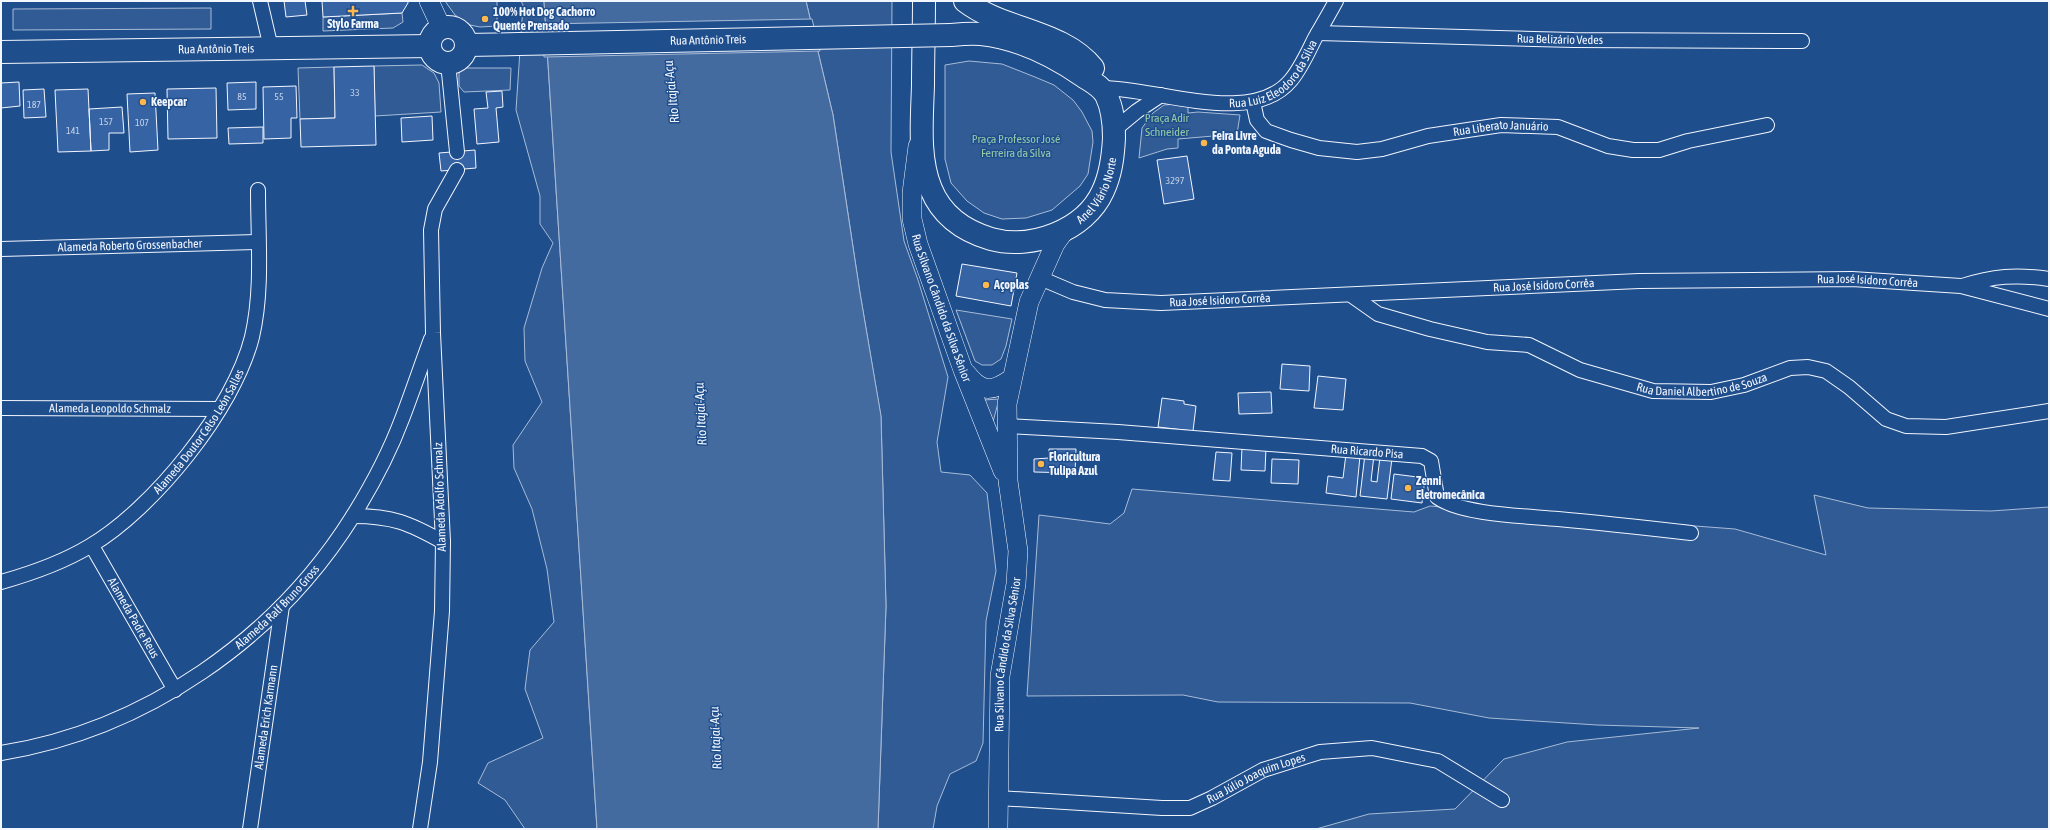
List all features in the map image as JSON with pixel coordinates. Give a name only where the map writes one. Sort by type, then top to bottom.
[{"type":"main road","points":[[429,1],[436,37],[431,51],[438,60],[448,63],[454,62],[463,56],[466,45],[465,39],[458,31],[453,28],[436,37]]},
{"type":"main road","name":"Anel Viário Norte","points":[[924,1],[922,127],[925,170],[938,203],[959,225],[976,235],[998,241],[1026,242],[1045,239],[1065,230],[1081,218],[1103,192],[1113,156],[1114,130],[1111,107],[1101,88],[1069,66],[1036,50],[1006,38],[981,34],[951,35]]},
{"type":"main road","points":[[965,1],[976,10],[995,19],[1028,29],[1068,48],[1087,62],[1095,71],[1101,88]]},
{"type":"main road","name":"Rua Antônio Treis","points":[[466,45],[951,35]]},
{"type":"main road","name":"Rua Antônio Treis","points":[[1,52],[271,48],[436,37]]},
{"type":"main road","name":"Rua Silvano Cândido da Silva Sênior","points":[[922,127],[912,193],[912,218],[918,244],[963,370],[1008,481]]},
{"type":"main road","name":"Rua Silvano Cândido da Silva Sênior","points":[[998,829],[1000,676],[1016,584],[1018,551],[1008,481],[1007,404],[1011,379],[1029,302],[1055,244],[1065,230]]},
{"type":"main road","points":[[963,370],[976,385],[984,389],[1001,386],[1011,379]]},
{"type":"street","points":[[260,1],[271,48]]},
{"type":"street","name":"Rua Luiz Eleodoro da Silva","points":[[1101,88],[1126,88],[1161,95],[1231,105],[1253,102],[1275,94],[1290,81],[1336,1]]},
{"type":"street","name":"Rua Belizário Vedes","points":[[1318,33],[1574,40],[1802,41]]},
{"type":"street","points":[[448,63],[457,152]]},
{"type":"street","points":[[1114,130],[1136,111],[1161,95]]},
{"type":"street","name":"Rua Liberato Januário","points":[[1253,102],[1257,120],[1266,131],[1290,140],[1320,148],[1357,152],[1382,149],[1428,136],[1501,125],[1558,127],[1608,146],[1633,150],[1659,150],[1688,141],[1767,126]]},
{"type":"street","name":"Alameda Adolfo Schmalz","points":[[420,829],[430,762],[442,611],[443,542],[433,333],[431,230],[435,209],[457,170]]},
{"type":"street","name":"Alameda Doutor Celso León Salles","points":[[1,582],[62,562],[92,546],[125,521],[162,485],[197,443],[219,409],[238,373],[251,339],[257,311],[259,281],[258,190]]},
{"type":"street","name":"Alameda Roberto Grossenbacher","points":[[1,249],[258,242]]},
{"type":"street","points":[[1961,286],[1987,278],[2010,275],[2049,279]]},
{"type":"street","name":"Rua José Isidoro Corrêa","points":[[1040,278],[1073,292],[1105,300],[1161,303],[1639,281],[1852,279],[1961,286],[2049,309]]},
{"type":"street","name":"Rua Daniel Albertino de Souza","points":[[1351,295],[1378,314],[1430,329],[1487,342],[1529,345],[1580,370],[1653,391],[1712,392],[1744,385],[1790,368],[1808,367],[1826,371],[1849,387],[1886,419],[1906,426],[1946,427],[2049,411]]},
{"type":"street","name":"Alameda Ralf Bruno Gross","points":[[1,753],[23,750],[82,732],[109,722],[175,690],[216,664],[282,606],[321,562],[353,516],[401,421],[433,333]]},
{"type":"street","name":"Alameda Leopoldo Schmalz","points":[[1,408],[219,409]]},
{"type":"street","name":"Rua Ricardo Pisa","points":[[1007,426],[1118,432],[1422,456],[1431,461],[1437,497],[1444,503],[1507,515],[1691,533]]},
{"type":"street","points":[[353,516],[379,516],[400,521],[416,527],[443,542]]},
{"type":"street","name":"Alameda Padre Reus","points":[[92,546],[175,690]]},
{"type":"street","name":"Alameda Erich Karmann","points":[[250,829],[282,606]]},
{"type":"street","name":"Rua Júlio Joaquim Lopes","points":[[998,798],[1162,808],[1190,808],[1212,798],[1263,770],[1320,752],[1372,748],[1438,761],[1502,800]]},
{"type":"shaded area","points":[[445,1],[497,1],[497,26],[480,27],[470,25],[455,15]]},
{"type":"shaded area","points":[[521,1],[544,1],[597,829],[525,829],[505,800],[478,783],[488,763],[543,738],[525,689],[530,650],[554,622],[547,569],[532,509],[514,468],[513,445],[542,402],[525,361],[524,328],[542,268],[553,243],[540,224],[540,196],[516,110],[523,5]]},
{"type":"shaded area","points":[[806,1],[892,1],[891,152],[904,241],[918,280],[948,377],[937,442],[941,472],[970,475],[987,493],[996,571],[986,621],[983,743],[976,761],[950,774],[937,806],[933,829],[878,829],[886,606],[881,417],[860,293],[833,115]]},
{"type":"shaded area","points":[[211,8],[211,29],[13,30],[13,9]]},
{"type":"shaded area","points":[[402,13],[403,22],[393,28],[323,31],[323,17]]},
{"type":"shaded area","name":"Praça Professor José Ferreira da Silva","points":[[969,61],[1002,64],[1054,85],[1073,100],[1082,112],[1092,131],[1093,142],[1088,174],[1080,186],[1052,210],[1026,218],[1002,219],[984,213],[967,201],[951,183],[945,159],[945,65]]},
{"type":"shaded area","points":[[422,65],[434,73],[439,83],[441,112],[375,116],[374,66]]},
{"type":"shaded area","points":[[334,67],[335,118],[300,119],[298,68]]},
{"type":"shaded area","points":[[459,68],[511,68],[510,90],[464,92],[459,86]]},
{"type":"shaded area","name":"Praça Adir Schneider","points":[[1188,103],[1188,113],[1198,112],[1240,115],[1237,134],[1178,139],[1178,148],[1167,149],[1139,158],[1142,128],[1153,113],[1164,105]]},
{"type":"shaded area","points":[[956,310],[1012,319],[1006,346],[1001,359],[992,365],[982,365],[975,361]]},
{"type":"shaded area","points":[[999,399],[993,422],[984,400]]},
{"type":"shaded area","points":[[1132,489],[1414,512],[1430,506],[1735,529],[1826,555],[1814,495],[1868,508],[1991,511],[2049,507],[2049,829],[1316,829],[1369,814],[1455,809],[1504,759],[1567,742],[1699,728],[1597,725],[1489,718],[1410,703],[1218,702],[1183,695],[1027,696],[1039,515],[1110,524],[1124,513]]},
{"type":"water","name":"Rio Itajaí-Açu","points":[[544,1],[806,1],[833,115],[860,293],[881,416],[886,606],[878,829],[597,829]]},
{"type":"pier","points":[[812,19],[820,51],[544,57],[542,24]]},
{"type":"building","points":[[284,1],[305,1],[307,15],[286,17]]},
{"type":"building","points":[[322,1],[408,1],[408,3],[402,13],[323,17]]},
{"type":"building","points":[[374,66],[376,145],[301,147],[300,119],[335,118],[334,67]]},
{"type":"building","points":[[19,82],[20,106],[1,108],[1,83]]},
{"type":"building","points":[[256,82],[256,109],[228,110],[227,83]]},
{"type":"building","points":[[296,86],[297,118],[291,118],[291,138],[264,139],[263,87]]},
{"type":"building","points":[[216,88],[217,138],[168,139],[167,89]]},
{"type":"building","points":[[44,89],[46,117],[24,118],[23,90]]},
{"type":"building","points":[[88,89],[91,151],[58,152],[55,90]]},
{"type":"building","points":[[502,91],[503,107],[496,108],[499,142],[477,144],[474,109],[488,108],[486,92]]},
{"type":"building","points":[[155,93],[158,150],[130,152],[127,94]]},
{"type":"building","points":[[122,107],[124,133],[109,133],[109,150],[91,151],[89,109]]},
{"type":"building","points":[[432,116],[433,140],[402,142],[401,118]]},
{"type":"building","points":[[263,127],[263,143],[229,144],[228,128]]},
{"type":"building","points":[[475,150],[476,168],[441,171],[439,153]]},
{"type":"building","points":[[1187,156],[1194,199],[1164,204],[1157,160]]},
{"type":"building","name":"Açoplas","points":[[962,264],[1017,273],[1011,306],[956,296]]},
{"type":"building","points":[[1282,364],[1310,366],[1309,391],[1280,389]]},
{"type":"building","points":[[1318,376],[1346,379],[1343,410],[1314,408]]},
{"type":"building","points":[[1271,392],[1272,413],[1239,414],[1238,393]]},
{"type":"building","points":[[1162,398],[1184,401],[1184,404],[1196,406],[1193,431],[1158,427]]},
{"type":"building","points":[[1242,447],[1266,448],[1265,471],[1241,470]]},
{"type":"building","points":[[1049,449],[1076,449],[1075,473],[1034,472],[1034,459],[1049,458]]},
{"type":"building","points":[[1216,452],[1232,453],[1230,481],[1213,480]]},
{"type":"building","points":[[1346,454],[1360,456],[1356,497],[1326,493],[1328,476],[1343,478]]},
{"type":"building","points":[[1365,454],[1374,455],[1371,481],[1377,482],[1380,457],[1392,458],[1387,499],[1360,496]]},
{"type":"building","points":[[1272,459],[1299,460],[1298,484],[1271,483]]},
{"type":"building","name":"Zenni Eletromecânica","points":[[1394,474],[1425,478],[1422,503],[1391,499]]},
{"type":"place","name":"Stylo Farma","points":[[353,11]]},
{"type":"place","name":"100% Hot Dog Cachorro Quente Prensado","points":[[485,19]]},
{"type":"place","name":"Keepcar","points":[[143,102]]},
{"type":"place","name":"Feira Livre da Ponta Aguda","points":[[1204,143]]},
{"type":"place","name":"Açoplas","points":[[986,285]]},
{"type":"place","name":"Floricultura Tulipa Azul","points":[[1041,464]]},
{"type":"place","name":"Zenni Eletromecânica","points":[[1408,488]]}]
